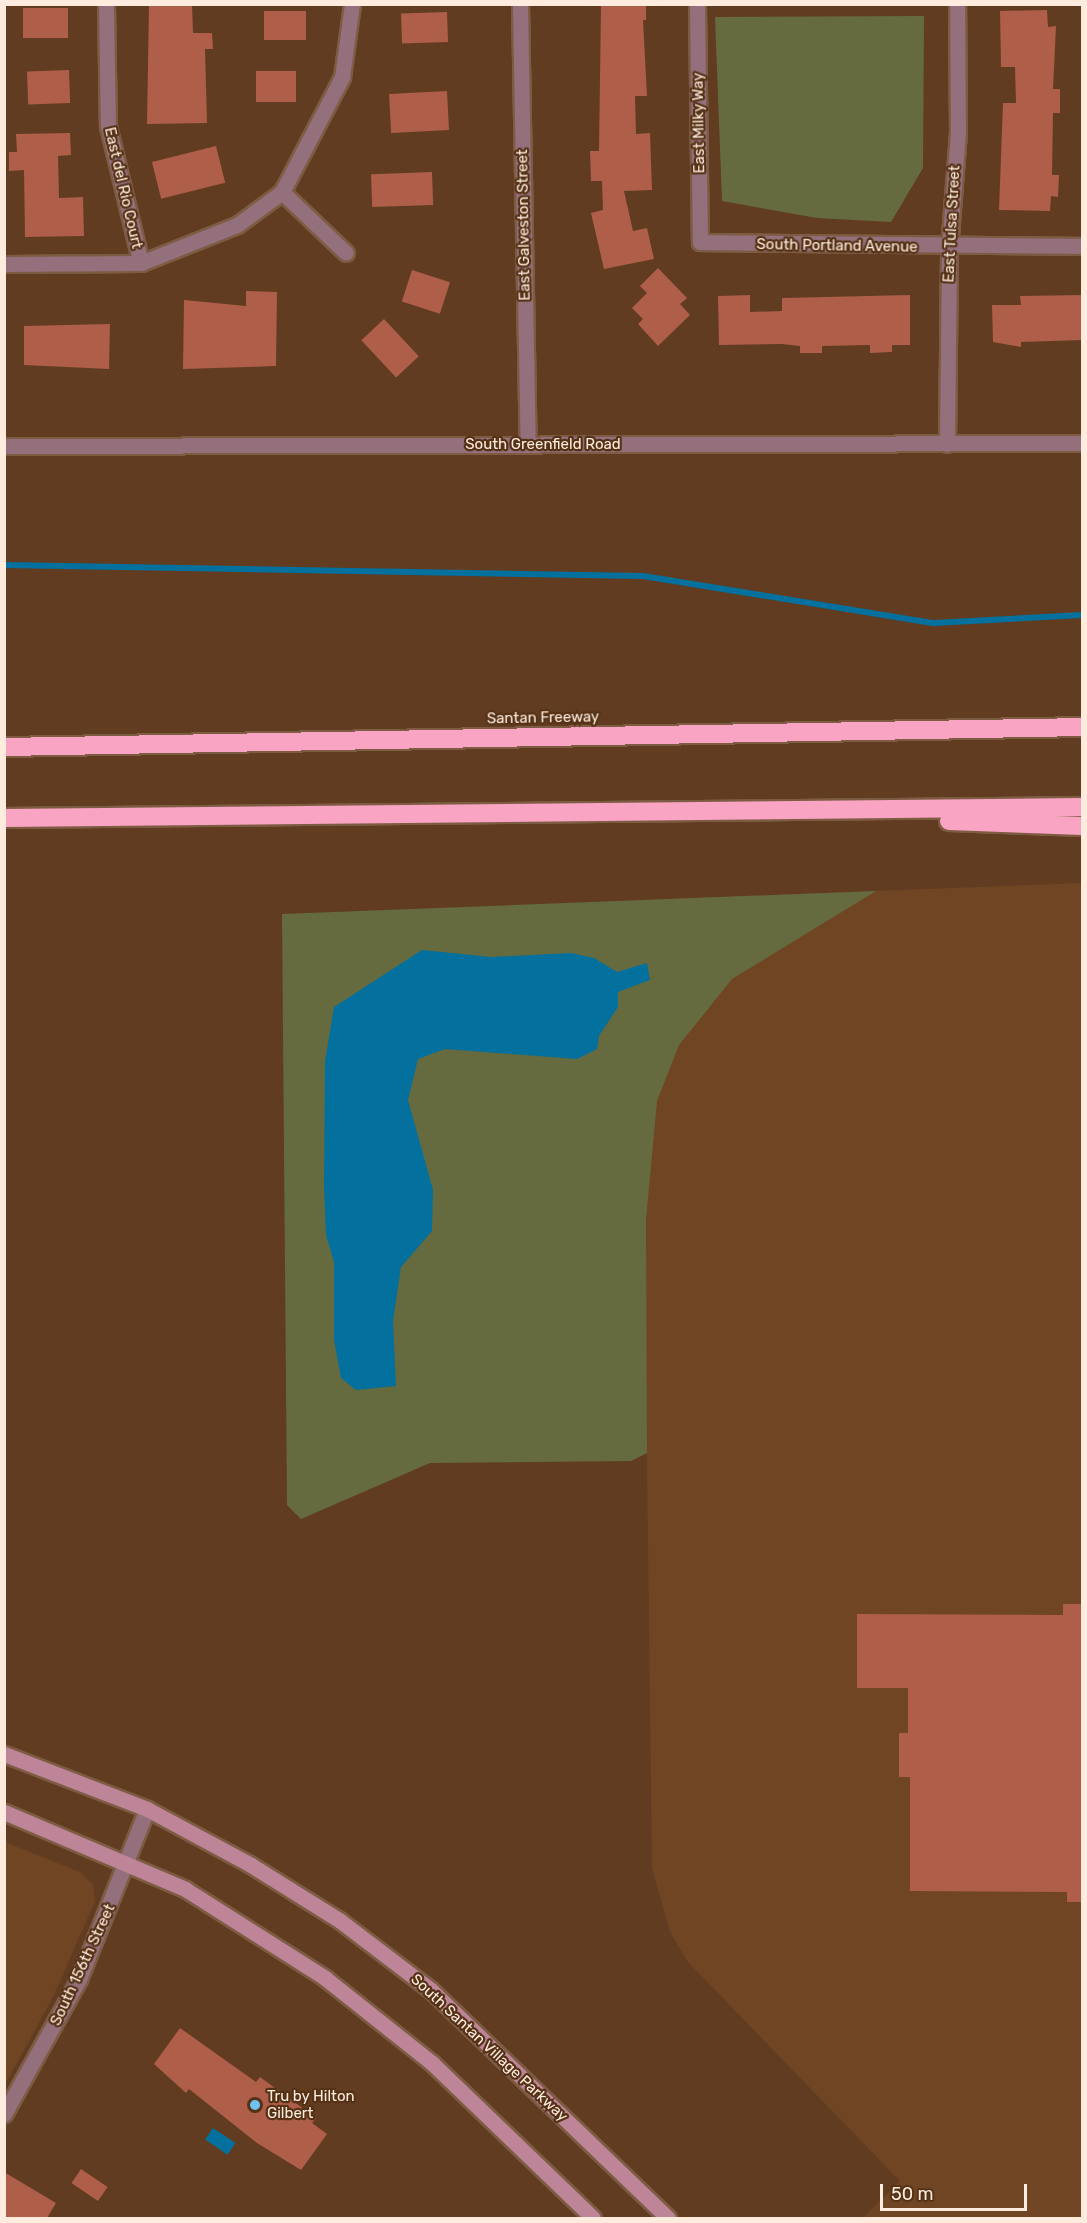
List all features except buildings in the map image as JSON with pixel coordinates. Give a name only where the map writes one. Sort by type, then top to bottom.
[{"type":"highway","name":"Santan Freeway","points":[[4,747],[1083,727]]},
{"type":"highway","points":[[4,819],[740,814],[1083,807]]},
{"type":"highway","points":[[740,814],[1083,826]]},
{"type":"main road","name":"South Santan Village Parkway","points":[[4,1754],[147,1809],[252,1865],[339,1920],[431,1990],[668,2218]]},
{"type":"main road","points":[[4,1812],[128,1861],[256,1932],[391,2027],[593,2218]]},
{"type":"street","name":"East del Rio Court","points":[[106,4],[108,126],[141,263]]},
{"type":"street","points":[[4,264],[141,263],[237,225],[282,192],[342,77],[352,4]]},
{"type":"street","name":"East Galveston Street","points":[[520,4],[528,445]]},
{"type":"street","name":"East Milky Way","points":[[697,4],[700,242]]},
{"type":"street","name":"East Tulsa Street","points":[[946,444],[950,249],[958,134],[957,4]]},
{"type":"street","points":[[282,192],[346,253]]},
{"type":"street","name":"South Portland Avenue","points":[[700,242],[950,249],[1083,246]]},
{"type":"street","name":"South Greenfield Road","points":[[4,446],[1083,444]]},
{"type":"street","name":"South 156th Street","points":[[4,2114],[79,1979],[147,1809]]},
{"type":"shaded area","points":[[1082,883],[1082,2218],[863,2218],[900,2181],[688,1962],[670,1932],[652,1868],[640,900]]},
{"type":"shaded area","points":[[5,1842],[80,1872],[93,1885],[95,1901],[55,1993],[5,2085]]},
{"type":"green space","points":[[924,16],[923,168],[891,222],[817,218],[722,201],[715,17]]},
{"type":"green space","points":[[876,891],[732,979],[679,1045],[657,1101],[646,1220],[647,1453],[631,1461],[430,1463],[301,1519],[287,1505],[282,914]]},
{"type":"water","points":[[422,950],[491,957],[571,953],[594,958],[617,972],[647,963],[650,980],[618,992],[618,1007],[599,1036],[597,1049],[577,1059],[445,1049],[418,1059],[408,1100],[433,1190],[432,1231],[401,1267],[393,1321],[396,1386],[356,1390],[341,1378],[334,1340],[334,1262],[326,1235],[324,1186],[325,1061],[334,1007]]},
{"type":"water","points":[[213,2128],[235,2143],[228,2155],[205,2140]]},
{"type":"waterway","points":[[4,565],[643,576],[934,623],[1082,615]]},
{"type":"place","name":"Tru by Hilton Gilbert","points":[[255,2105]]}]
